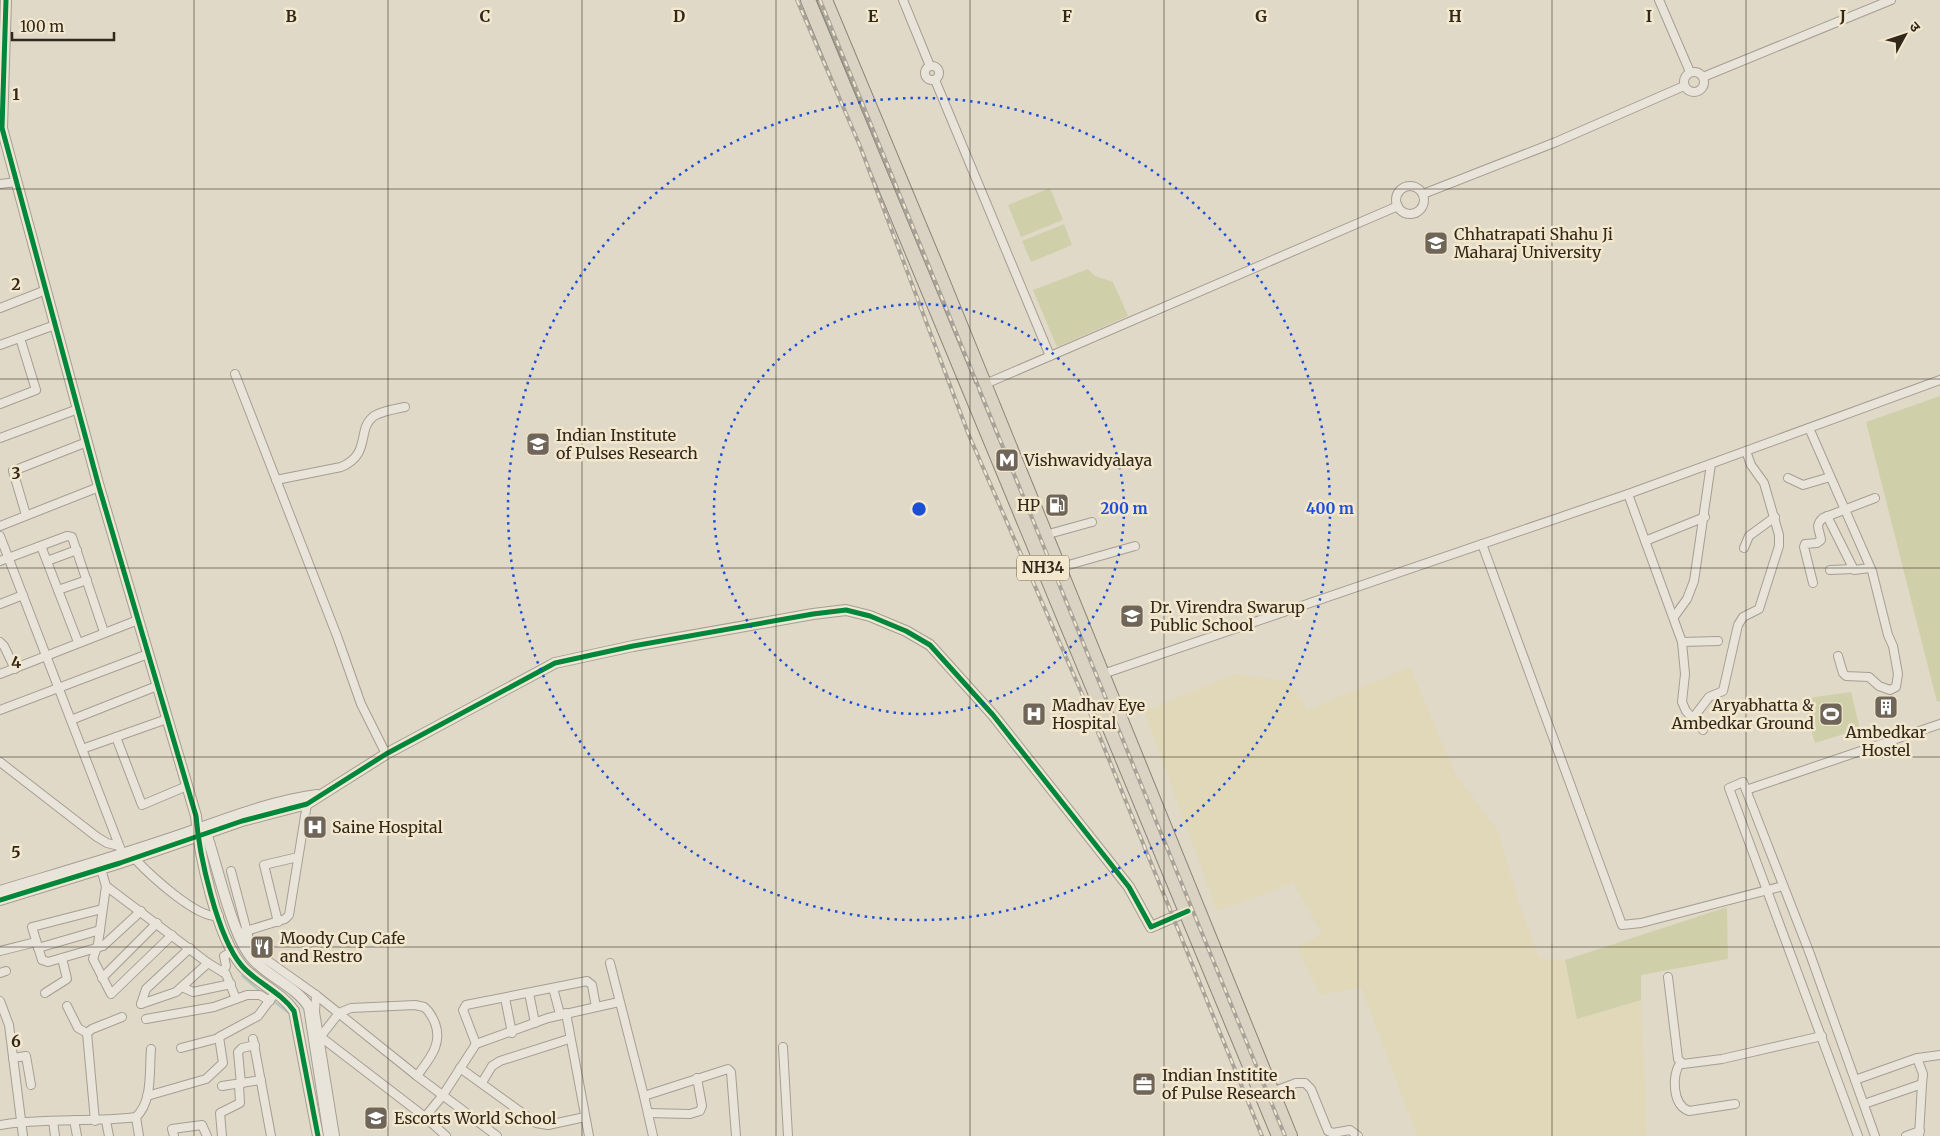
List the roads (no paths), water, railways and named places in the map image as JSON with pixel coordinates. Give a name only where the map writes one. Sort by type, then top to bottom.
[{"type":"highway","name":"NH34","points":[[808,0],[1088,679],[1188,911],[1279,1136]]},
{"type":"highway","name":"NH34","points":[[825,0],[1290,1136]]},
{"type":"street","points":[[6,0],[3,35],[2,128],[99,487],[201,831],[243,932],[251,957],[306,1001],[312,1013],[318,1034],[334,1136]]},
{"type":"street","points":[[903,0],[930,66],[927,68],[926,75],[928,78],[935,80],[1050,356]]},
{"type":"street","points":[[1659,0],[1690,72]]},
{"type":"street","points":[[1703,77],[1891,0]]},
{"type":"street","points":[[1690,72],[1698,72],[1703,77],[1704,85],[1698,91],[1690,91],[1684,86],[1684,78],[1690,72]]},
{"type":"street","points":[[1423,194],[1556,142],[1684,86]]},
{"type":"street","points":[[0,184],[16,182]]},
{"type":"street","points":[[1415,187],[1423,194],[1424,205],[1417,213],[1406,213],[1398,206],[1397,196],[1404,188],[1415,187]]},
{"type":"street","points":[[969,391],[1398,206]]},
{"type":"street","points":[[0,308],[46,290]]},
{"type":"street","points":[[0,345],[55,325]]},
{"type":"street","points":[[0,404],[36,390],[20,338]]},
{"type":"street","points":[[235,374],[361,704],[386,754]]},
{"type":"street","points":[[1088,679],[1628,494],[1940,380]]},
{"type":"street","points":[[276,480],[341,467],[350,463],[359,454],[370,420],[378,414],[405,407]]},
{"type":"street","points":[[0,438],[78,409]]},
{"type":"street","points":[[1809,428],[1870,568],[1888,635],[1893,646],[1898,674],[1896,687],[1890,690],[1879,686],[1872,678],[1866,676],[1846,676],[1843,673],[1838,656]]},
{"type":"street","points":[[26,515],[13,471],[87,442]]},
{"type":"street","points":[[1693,718],[1709,697],[1723,691],[1738,625],[1743,617],[1757,611],[1761,604],[1780,541],[1775,517],[1764,484],[1751,466],[1746,451]]},
{"type":"street","points":[[1674,617],[1692,590],[1705,518],[1711,464]]},
{"type":"street","points":[[1788,478],[1803,485],[1830,477]]},
{"type":"street","points":[[0,526],[99,487]]},
{"type":"street","points":[[1628,494],[1682,642],[1685,674],[1682,702],[1703,730]]},
{"type":"street","points":[[1813,583],[1807,565],[1804,546],[1821,540],[1817,525],[1827,516],[1876,498]]},
{"type":"street","points":[[1827,516],[1853,569]]},
{"type":"street","points":[[1744,548],[1749,536],[1775,517]]},
{"type":"street","points":[[1645,541],[1705,518]]},
{"type":"street","points":[[1045,535],[1092,522]]},
{"type":"street","points":[[0,562],[70,535],[77,550],[104,632]]},
{"type":"street","points":[[0,536],[125,855]]},
{"type":"street","points":[[1482,544],[1622,926],[1641,923],[1783,886]]},
{"type":"street","points":[[41,546],[78,642]]},
{"type":"street","points":[[1058,568],[1134,546]]},
{"type":"street","points":[[47,561],[77,550]]},
{"type":"street","points":[[1830,570],[1853,569],[1856,571],[1870,568]]},
{"type":"street","points":[[58,590],[87,580]]},
{"type":"street","points":[[0,604],[23,595]]},
{"type":"street","points":[[201,831],[307,804],[386,754],[526,678],[564,660],[813,614],[846,610],[895,626],[930,645],[993,715],[1129,887],[1151,928],[1188,911]]},
{"type":"street","points":[[0,674],[138,620]]},
{"type":"street","points":[[1682,642],[1718,641]]},
{"type":"street","points":[[0,642],[4,646],[15,669]]},
{"type":"street","points":[[0,710],[148,654]]},
{"type":"street","points":[[71,720],[157,686]]},
{"type":"street","points":[[82,749],[167,719]]},
{"type":"street","points":[[1858,1136],[1729,788],[1745,786],[1940,724]]},
{"type":"street","points":[[116,737],[142,805],[187,786]]},
{"type":"street","points":[[0,762],[97,837],[125,855],[199,910],[209,916],[219,916]]},
{"type":"street","points":[[1745,786],[1875,1136]]},
{"type":"street","points":[[0,891],[201,831],[290,798],[320,795]]},
{"type":"street","points":[[243,932],[278,922],[289,915],[307,804]]},
{"type":"street","points":[[201,831],[201,856],[219,916],[233,951],[243,967],[272,997]]},
{"type":"street","points":[[0,900],[101,870],[125,855]]},
{"type":"street","points":[[278,922],[264,866],[298,857]]},
{"type":"street","points":[[101,870],[106,886],[97,948],[93,959],[111,994],[172,935]]},
{"type":"street","points":[[231,871],[243,932],[262,958],[316,995],[443,1095],[486,1132],[498,1136]]},
{"type":"street","points":[[106,886],[142,911],[208,963],[223,972],[231,984],[236,999]]},
{"type":"street","points":[[102,909],[32,927],[40,958],[45,962],[105,945],[142,911]]},
{"type":"street","points":[[102,978],[156,923]]},
{"type":"street","points":[[0,951],[37,945],[100,930]]},
{"type":"street","points":[[190,948],[146,989],[141,1004],[174,993],[208,963]]},
{"type":"street","points":[[223,972],[226,966],[224,955],[233,951]]},
{"type":"street","points":[[45,993],[67,978],[62,958]]},
{"type":"street","points":[[610,963],[653,1136]]},
{"type":"street","points":[[1668,977],[1680,1063],[1674,1076],[1678,1102],[1682,1108],[1689,1111],[1735,1104]]},
{"type":"street","points":[[476,1044],[463,1008],[589,981],[592,985],[596,1007]]},
{"type":"street","points":[[182,987],[194,992],[231,984]]},
{"type":"street","points":[[553,988],[563,1014],[589,1136]]},
{"type":"street","points":[[529,993],[535,1023]]},
{"type":"street","points":[[146,1019],[214,1007],[252,994],[272,997],[290,1005],[296,1016],[318,1136]]},
{"type":"street","points":[[316,995],[315,1007],[329,1136]]},
{"type":"street","points":[[181,1048],[219,1038],[251,1021],[261,1013],[272,997]]},
{"type":"street","points":[[505,998],[512,1032]]},
{"type":"street","points":[[0,1001],[10,1033],[23,1136]]},
{"type":"street","points":[[425,1117],[443,1095],[476,1044],[563,1014],[619,1002]]},
{"type":"street","points":[[318,1034],[339,1013],[351,1008],[415,1005],[427,1009],[437,1030],[438,1040],[436,1048],[417,1076]]},
{"type":"street","points":[[67,1006],[78,1028],[88,1033]]},
{"type":"street","points":[[88,1033],[92,1029],[122,1017]]},
{"type":"street","points":[[0,1034],[10,1033]]},
{"type":"street","points":[[88,1033],[94,1121]]},
{"type":"street","points":[[318,1034],[425,1117],[446,1136]]},
{"type":"street","points":[[1680,1063],[1722,1058],[1822,1036]]},
{"type":"street","points":[[147,1096],[210,1078],[223,1063],[219,1038]]},
{"type":"street","points":[[483,1081],[492,1066],[500,1062],[569,1039]]},
{"type":"street","points":[[222,1136],[220,1113],[240,1103],[238,1052],[254,1042],[271,1136]]},
{"type":"street","points":[[783,1047],[788,1136]]},
{"type":"street","points":[[0,1125],[21,1121],[106,1121],[136,1117],[145,1106],[151,1072],[151,1049]]},
{"type":"street","points":[[1855,1080],[1918,1058],[1940,1055]]},
{"type":"street","points":[[13,1058],[26,1056],[31,1085]]},
{"type":"street","points":[[1906,1136],[1919,1133],[1923,1074],[1918,1058]]},
{"type":"street","points":[[460,1068],[536,1123],[548,1126],[585,1117]]},
{"type":"street","points":[[644,1096],[697,1078],[730,1070],[736,1136]]},
{"type":"street","points":[[648,1113],[690,1114],[700,1111],[702,1106],[697,1078]]},
{"type":"street","points":[[222,1086],[261,1080]]},
{"type":"street","points":[[1272,1092],[1296,1083],[1305,1083],[1312,1089],[1328,1131],[1350,1130],[1358,1136]]},
{"type":"street","points":[[1864,1104],[1922,1084]]},
{"type":"street","points":[[136,1117],[139,1136]]},
{"type":"street","points":[[74,1120],[77,1136]]},
{"type":"street","points":[[106,1121],[109,1136]]},
{"type":"street","points":[[53,1122],[55,1136]]},
{"type":"street","points":[[174,1136],[172,1129],[202,1125],[207,1136]]},
{"type":"waterway","points":[[242,976],[262,993]]},
{"type":"waterway","points":[[272,1000],[290,1014]]},
{"type":"railway","points":[[797,0],[860,146],[968,433],[1086,703],[1262,1136]]},
{"type":"railway","points":[[820,0],[1285,1136]]},
{"type":"place","name":"Chhatrapati Shahu Ji Maharaj University","points":[[1436,243]]},
{"type":"place","name":"Indian Institute of Pulses Research","points":[[538,444]]},
{"type":"place","name":"Vishwavidyalaya","points":[[1007,460]]},
{"type":"place","name":"HP","points":[[1057,505]]},
{"type":"place","name":"Dr. Virendra Swarup Public School","points":[[1132,616]]},
{"type":"place","name":"Ambedkar Hostel","points":[[1886,707]]},
{"type":"place","name":"Madhav Eye Hospital","points":[[1034,714]]},
{"type":"place","name":"Aryabhatta & Ambedkar Ground","points":[[1831,714]]},
{"type":"place","name":"Saine Hospital","points":[[315,827]]},
{"type":"place","name":"Moody Cup Cafe and Restro","points":[[262,947]]},
{"type":"place","name":"Indian Institite of Pulse Research","points":[[1144,1084]]},
{"type":"place","name":"Escorts World School","points":[[376,1118]]}]
